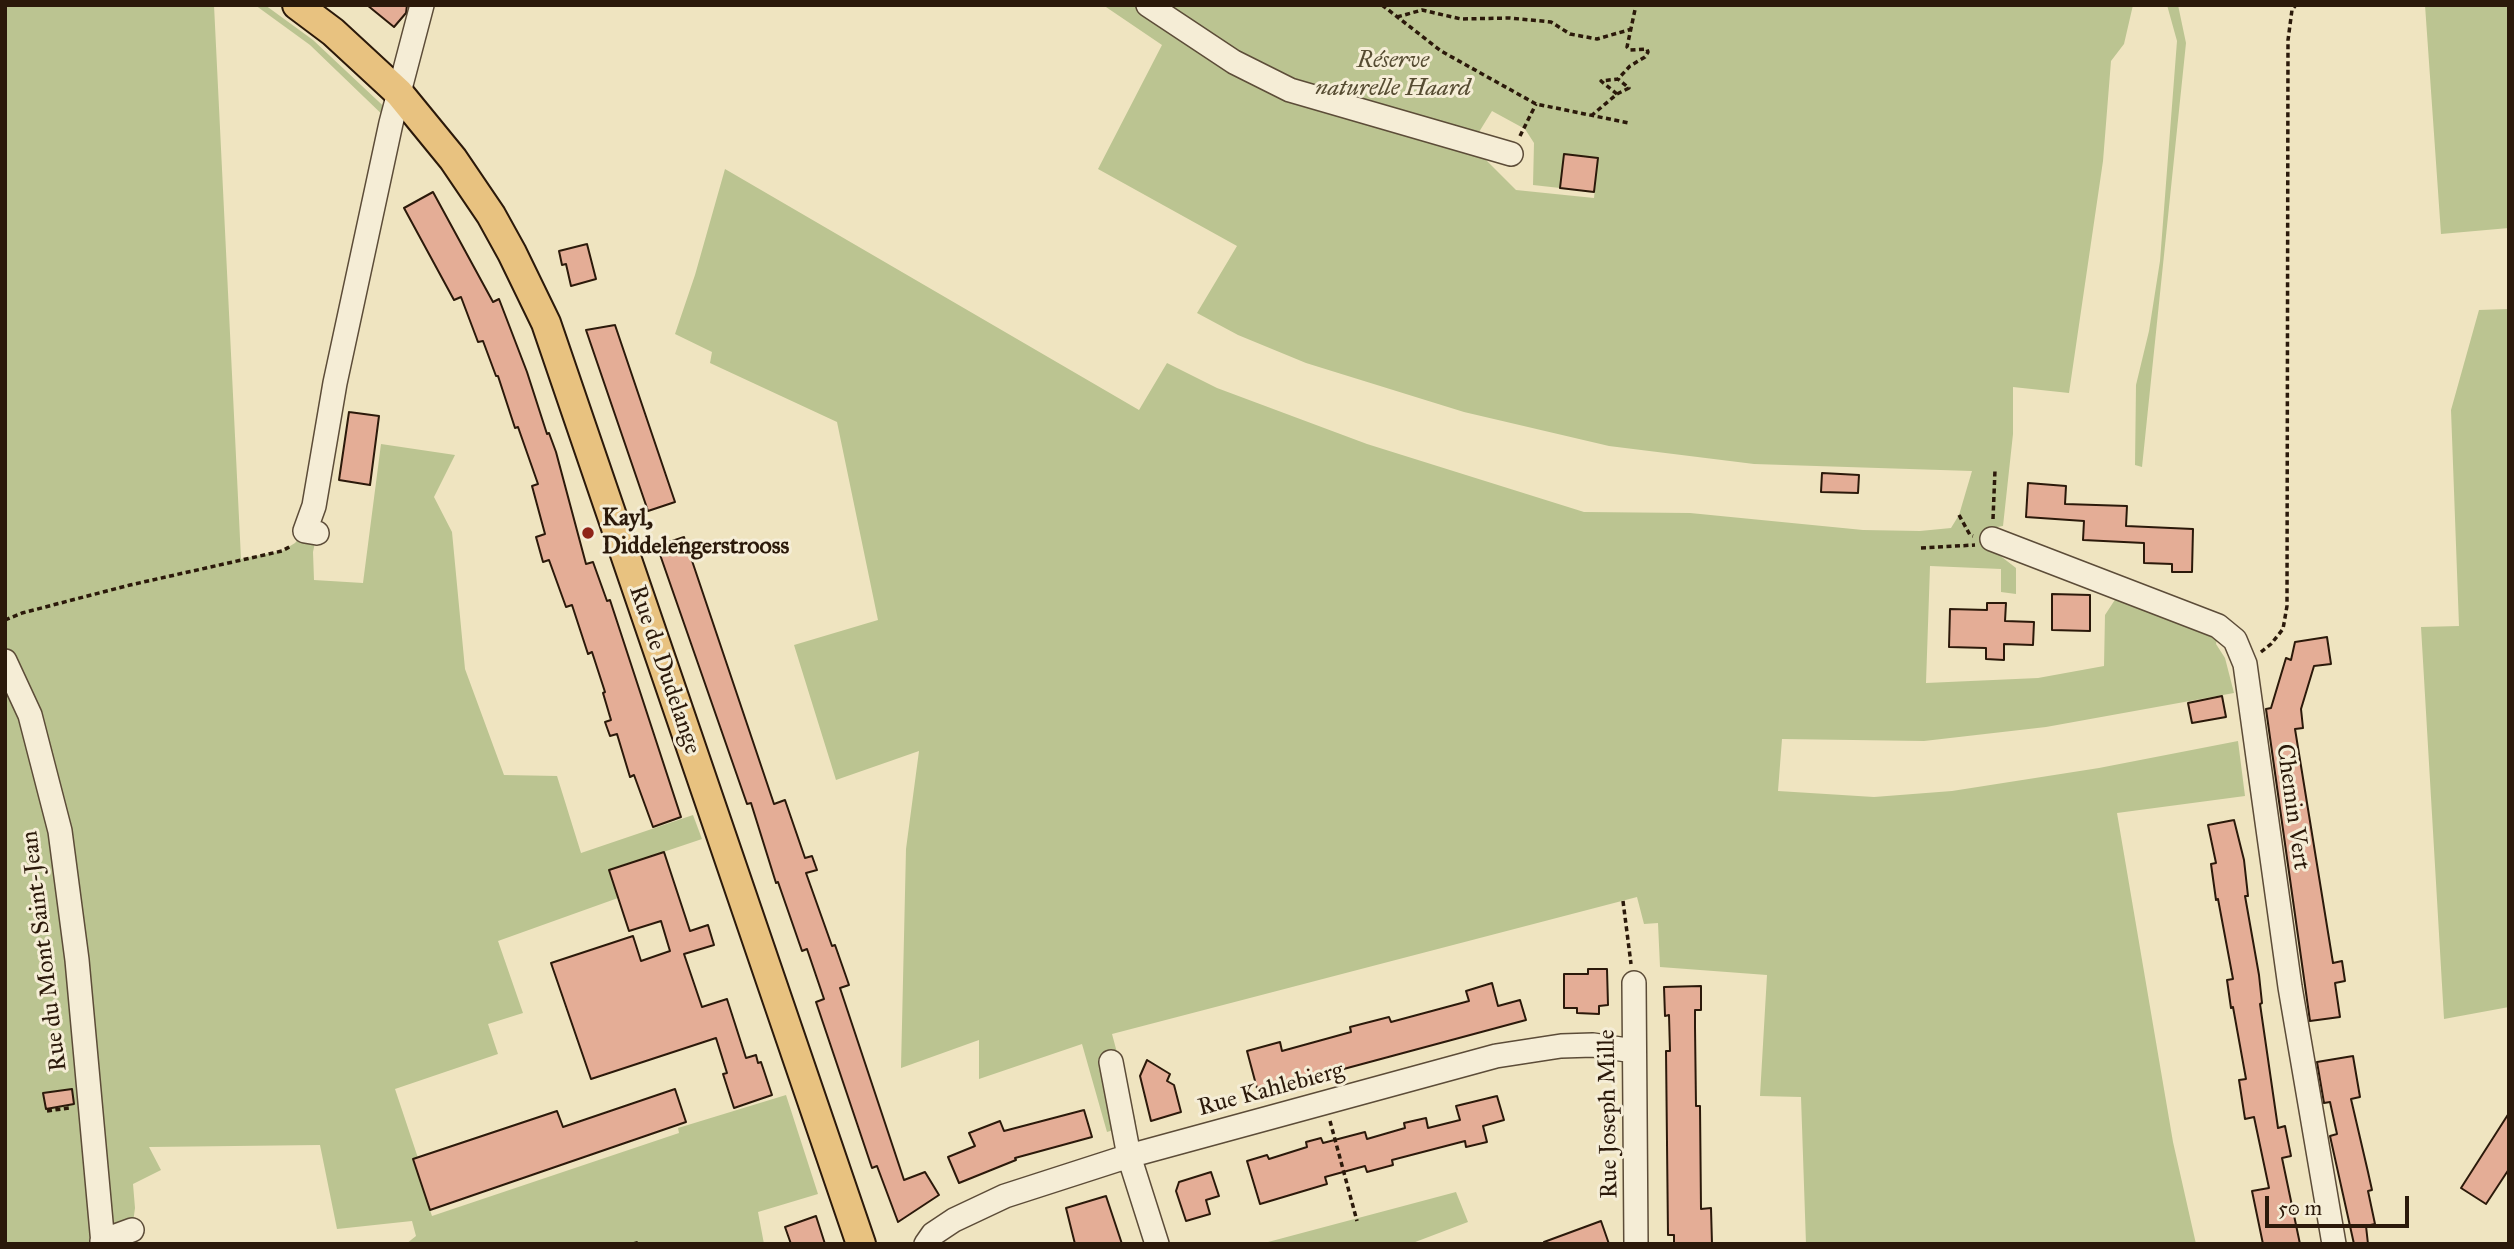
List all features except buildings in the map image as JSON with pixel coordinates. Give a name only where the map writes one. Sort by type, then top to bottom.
[{"type":"main road","name":"Rue de Dudelange","points":[[297,5],[333,32],[399,93],[453,159],[491,215],[546,323],[861,1244]]},
{"type":"street","points":[[311,532],[335,397],[399,93],[422,5]]},
{"type":"street","points":[[1148,5],[1234,62],[1290,90],[1511,154]]},
{"type":"street","name":"Chemin Vert","points":[[1992,539],[2218,626],[2235,640],[2245,664],[2290,987],[2334,1244]]},
{"type":"street","name":"Rue du Mont Saint-Jean","points":[[5,661],[30,715],[60,831],[76,960],[102,1242]]},
{"type":"street","name":"Rue Joseph Mille","points":[[1634,984],[1636,1244]]},
{"type":"street","name":"Rue Kahlebierg","points":[[929,1239],[954,1220],[1005,1196],[1129,1156],[1496,1056],[1561,1046],[1593,1045],[1634,1051]]},
{"type":"street","points":[[1111,1062],[1129,1156],[1157,1244]]},
{"type":"street","points":[[102,1242],[132,1230]]},
{"type":"path","points":[[1382,5],[1441,51],[1536,103],[1629,123]]},
{"type":"path","points":[[1617,94],[1601,81],[1618,79],[1648,52],[1647,49],[1630,50],[1627,47],[1636,5]]},
{"type":"path","points":[[2245,664],[2270,644],[2283,629],[2287,606],[2288,40],[2292,10],[2297,5]]},
{"type":"path","points":[[1396,17],[1422,10],[1461,19],[1510,18],[1551,22],[1570,34],[1597,39],[1632,29]]},
{"type":"path","points":[[1590,116],[1617,94],[1629,88],[1618,79]]},
{"type":"path","points":[[1511,154],[1536,103]]},
{"type":"path","points":[[5,620],[22,613],[130,585],[282,551],[311,532]]},
{"type":"path","points":[[1623,901],[1634,984]]},
{"type":"path","points":[[1325,1102],[1357,1221]]},
{"type":"path","points":[[633,1244],[641,1242]]},
{"type":"green space","points":[[5,5],[214,5],[241,559],[282,551],[295,543],[305,531],[317,533],[313,552],[314,580],[363,583],[381,444],[455,455],[434,497],[452,532],[465,669],[504,775],[557,776],[581,853],[693,815],[702,839],[610,870],[618,898],[498,941],[523,1013],[488,1024],[498,1054],[395,1089],[418,1158],[413,1160],[432,1216],[679,1133],[678,1128],[786,1095],[818,1194],[758,1212],[764,1244],[406,1244],[416,1236],[412,1221],[337,1229],[320,1145],[149,1147],[161,1170],[133,1184],[135,1208],[132,1230],[137,1244],[5,1244]]},
{"type":"green space","points":[[255,5],[265,5],[313,40],[394,116],[391,123],[310,45]]},
{"type":"green space","name":"Réserve naturelle Haard","points":[[1103,5],[2133,5],[2124,44],[2111,61],[2103,161],[2069,393],[2013,387],[2013,434],[2003,526],[1986,529],[1985,544],[2016,568],[2016,594],[2001,592],[2001,569],[1930,566],[1926,683],[2038,678],[2104,666],[2105,615],[2118,595],[2207,630],[2217,639],[2216,644],[2225,658],[2234,693],[2046,727],[1924,741],[1782,739],[1778,791],[1874,797],[1952,791],[2099,768],[2238,741],[2245,796],[2117,813],[2173,1142],[2196,1244],[1806,1244],[1801,1097],[1760,1096],[1767,975],[1660,967],[1658,923],[1644,924],[1637,897],[1112,1034],[1136,1123],[1107,1132],[1082,1044],[979,1079],[979,1040],[901,1068],[906,849],[919,751],[836,780],[794,645],[878,620],[837,422],[710,363],[712,352],[675,334],[725,169],[1139,410],[1167,363],[1217,388],[1367,444],[1584,512],[1690,513],[1863,530],[1920,531],[1951,528],[1959,515],[1972,471],[1754,464],[1609,446],[1464,412],[1306,363],[1238,335],[1197,313],[1237,246],[1098,169],[1162,45]],"holes":[[[1492,111],[1525,129],[1534,143],[1533,185],[1560,188],[1564,154],[1598,158],[1594,198],[1516,190],[1481,155],[1479,132]]]},
{"type":"green space","points":[[2167,5],[2178,5],[2186,43],[2142,467],[2135,465],[2136,385],[2149,331],[2160,261],[2177,41]]},
{"type":"green space","points":[[2425,5],[2509,5],[2509,228],[2441,234]]},
{"type":"green space","points":[[2509,309],[2509,1007],[2444,1019],[2421,627],[2459,626],[2451,410],[2479,310]]},
{"type":"green space","points":[[1456,1192],[1468,1222],[1410,1244],[1268,1242]]},
{"type":"place","name":"Kayl, Diddelengerstrooss","points":[[588,533]]}]
